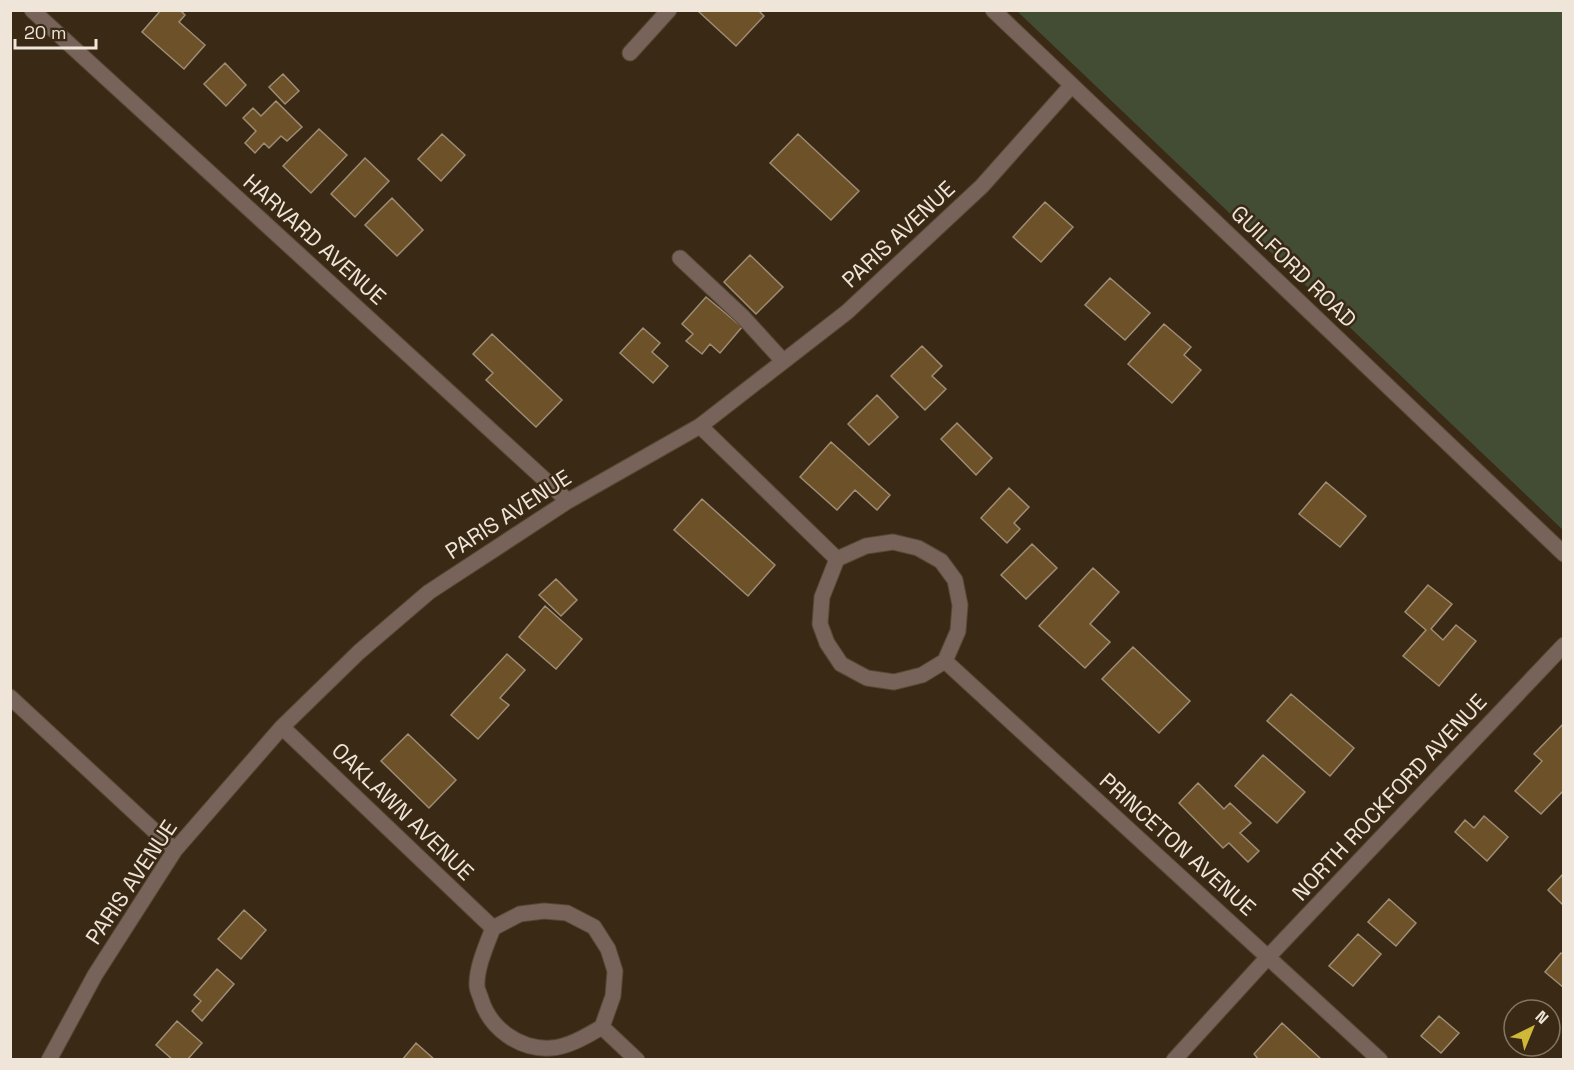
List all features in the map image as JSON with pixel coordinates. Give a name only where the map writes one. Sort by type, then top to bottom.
[{"type":"street","name":"HARVARD AVENUE","points":[[32,10],[568,501]]},
{"type":"street","points":[[630,53],[669,10]]},
{"type":"street","name":"GUILFORD ROAD","points":[[993,10],[1563,554]]},
{"type":"street","name":"PARIS AVENUE","points":[[49,1059],[95,975],[175,850],[282,727],[359,652],[429,592],[568,501],[700,426],[847,312],[982,186],[1072,85]]},
{"type":"street","points":[[680,258],[743,317],[783,362]]},
{"type":"street","points":[[700,426],[837,559]]},
{"type":"street","points":[[893,542],[918,548],[941,561],[955,580],[960,605],[958,631],[945,661],[922,675],[894,682],[867,678],[841,664],[826,643],[820,624],[822,597],[837,559],[866,546],[893,542]]},
{"type":"street","name":"NORTH ROCKFORD AVENUE","points":[[1174,1059],[1563,645]]},
{"type":"street","name":"PRINCETON AVENUE","points":[[945,661],[1380,1059]]},
{"type":"street","points":[[10,697],[175,850]]},
{"type":"street","name":"OAKLAWN AVENUE","points":[[282,727],[493,928]]},
{"type":"street","points":[[544,911],[567,913],[594,927],[608,949],[615,971],[613,996],[602,1027],[579,1040],[552,1048],[524,1045],[501,1031],[484,1011],[477,986],[482,956],[493,928],[520,915],[544,911]]},
{"type":"street","points":[[602,1027],[637,1059]]},
{"type":"green space","points":[[1017,11],[1563,11],[1563,530]]},
{"type":"building","points":[[161,10],[180,10],[185,15],[179,22],[205,45],[184,69],[142,32]]},
{"type":"building","points":[[697,10],[758,10],[764,16],[736,46]]},
{"type":"building","points":[[225,63],[246,85],[226,106],[204,84]]},
{"type":"building","points":[[283,74],[299,91],[285,104],[269,87]]},
{"type":"building","points":[[276,101],[302,127],[287,141],[281,136],[269,148],[264,143],[255,153],[245,143],[256,131],[243,118],[253,108],[261,116]]},
{"type":"building","points":[[319,129],[347,155],[311,193],[283,166]]},
{"type":"building","points":[[442,134],[465,155],[441,181],[418,159]]},
{"type":"building","points":[[798,134],[859,191],[831,220],[770,163]]},
{"type":"building","points":[[365,158],[389,181],[355,217],[331,194]]},
{"type":"building","points":[[392,198],[423,230],[397,256],[365,225]]},
{"type":"building","points":[[1045,202],[1073,227],[1041,262],[1013,237]]},
{"type":"building","points":[[750,255],[783,287],[756,314],[724,282]]},
{"type":"building","points":[[1110,278],[1150,313],[1125,340],[1085,305]]},
{"type":"building","points":[[706,297],[742,327],[720,353],[710,344],[702,354],[686,341],[693,334],[682,324]]},
{"type":"building","points":[[1164,324],[1191,347],[1184,355],[1201,370],[1172,403],[1128,364]]},
{"type":"building","points":[[643,328],[660,343],[652,352],[668,366],[653,383],[620,353]]},
{"type":"building","points":[[492,334],[562,400],[536,427],[486,380],[493,373],[473,354]]},
{"type":"building","points":[[922,346],[942,366],[932,376],[946,389],[925,410],[891,376]]},
{"type":"building","points":[[877,395],[898,417],[869,445],[848,424]]},
{"type":"building","points":[[957,423],[992,458],[976,475],[941,439]]},
{"type":"building","points":[[831,442],[890,495],[877,510],[855,490],[837,510],[800,477]]},
{"type":"building","points":[[1326,482],[1366,516],[1340,547],[1299,514]]},
{"type":"building","points":[[1009,488],[1029,507],[1014,523],[1020,529],[1007,543],[981,518]]},
{"type":"building","points":[[702,499],[775,565],[748,596],[674,530]]},
{"type":"building","points":[[1032,544],[1057,568],[1026,599],[1001,575]]},
{"type":"building","points":[[1093,568],[1119,592],[1090,624],[1110,642],[1085,668],[1039,626]]},
{"type":"building","points":[[556,579],[577,600],[561,616],[539,595]]},
{"type":"building","points":[[1428,585],[1452,604],[1431,629],[1443,640],[1456,625],[1476,641],[1439,686],[1403,656],[1426,630],[1405,612]]},
{"type":"building","points":[[545,606],[582,639],[556,669],[519,637]]},
{"type":"building","points":[[1133,647],[1190,701],[1159,733],[1102,679]]},
{"type":"building","points":[[507,654],[525,670],[500,698],[509,705],[478,739],[451,715]]},
{"type":"building","points":[[1291,694],[1354,748],[1330,776],[1267,721]]},
{"type":"building","points":[[1564,723],[1564,790],[1541,814],[1515,791],[1542,761],[1534,754]]},
{"type":"building","points":[[408,734],[456,780],[429,808],[381,761]]},
{"type":"building","points":[[1263,755],[1305,792],[1277,823],[1235,786]]},
{"type":"building","points":[[1198,783],[1224,809],[1230,803],[1251,823],[1240,833],[1259,851],[1248,862],[1229,843],[1223,848],[1179,803]]},
{"type":"building","points":[[1484,816],[1508,837],[1487,861],[1455,832],[1465,820],[1474,828]]},
{"type":"building","points":[[1564,875],[1564,906],[1548,890]]},
{"type":"building","points":[[1389,899],[1416,923],[1396,946],[1368,922]]},
{"type":"building","points":[[244,910],[266,930],[241,959],[218,939]]},
{"type":"building","points":[[1358,934],[1381,954],[1353,986],[1329,966]]},
{"type":"building","points":[[1561,953],[1564,955],[1564,988],[1545,972]]},
{"type":"building","points":[[217,969],[234,984],[202,1021],[192,1011],[201,1001],[194,995]]},
{"type":"building","points":[[1439,1016],[1459,1033],[1441,1053],[1421,1036]]},
{"type":"building","points":[[177,1021],[202,1043],[187,1060],[173,1060],[156,1045]]},
{"type":"building","points":[[1282,1023],[1322,1060],[1259,1060],[1254,1054]]},
{"type":"building","points":[[416,1043],[435,1060],[402,1060]]}]
